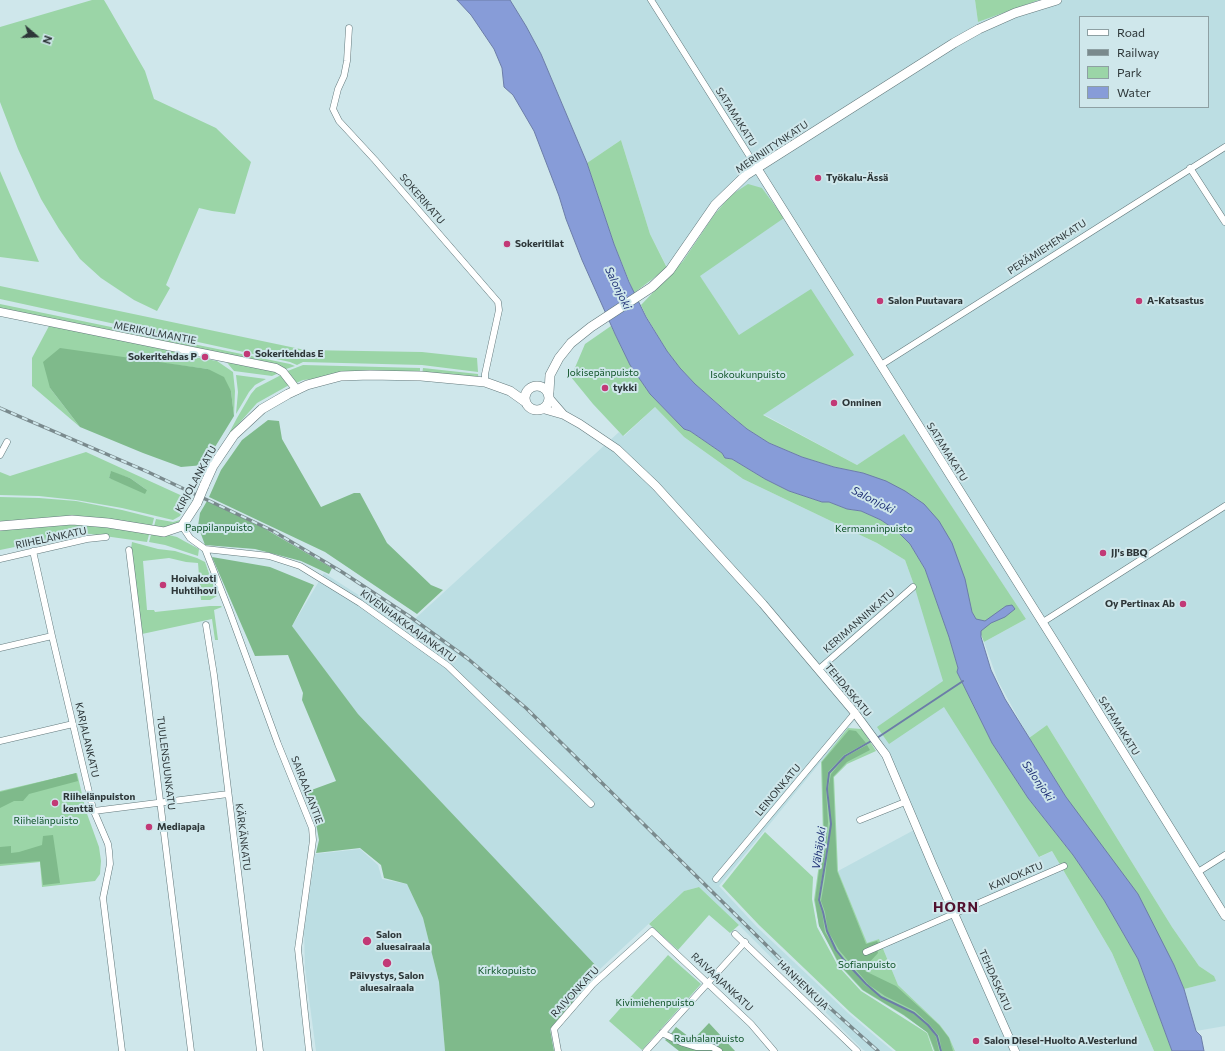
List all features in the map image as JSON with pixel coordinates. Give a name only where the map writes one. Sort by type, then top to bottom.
[{"type":"main road","name":"MERINIITYNKATU","points":[[549,396],[550,376],[559,358],[571,343],[591,327],[652,287],[670,270],[715,205],[746,175],[954,43],[979,29],[1015,13],[1057,0]]},
{"type":"main road","name":"KIRJOLANKATU","points":[[0,526],[72,520],[108,522],[164,532],[182,526],[197,503],[204,486],[234,435],[243,426],[262,409],[297,390],[307,385],[341,376],[422,376],[485,382],[510,391],[524,401]]},
{"type":"main road","name":"MERINIITYNKATU","points":[[532,388],[550,376]]},
{"type":"main road","name":"KIRJOLANKATU","points":[[510,391],[532,388]]},
{"type":"main road","points":[[532,388],[544,388],[549,396],[548,406],[543,409],[531,409],[524,401],[524,396],[532,388]]},
{"type":"street","name":"SATAMAKATU","points":[[650,0],[1043,622],[1225,916]]},
{"type":"street","name":"SOKERIKATU","points":[[349,28],[347,61],[344,76],[338,89],[333,109],[339,121],[375,160],[498,302],[498,310],[485,374],[485,382]]},
{"type":"street","name":"PERÄMIEHENKATU","points":[[881,365],[1225,147]]},
{"type":"street","points":[[1190,168],[1225,222]]},
{"type":"street","name":"MERIKULMANTIE","points":[[0,312],[276,368],[283,372],[297,390]]},
{"type":"street","name":"TEHDASKATU","points":[[549,396],[564,415]]},
{"type":"street","name":"TEHDASKATU","points":[[543,409],[564,415],[617,449],[656,486],[763,604],[855,713],[879,744],[886,755],[1015,1051]]},
{"type":"street","points":[[0,455],[7,442]]},
{"type":"street","points":[[1043,622],[1225,506]]},
{"type":"street","points":[[182,526],[190,538],[205,550]]},
{"type":"street","name":"RIIHELÄNKATU","points":[[0,559],[87,539],[106,537]]},
{"type":"street","name":"TUULENSUUNKATU","points":[[129,550],[191,1051]]},
{"type":"street","name":"KIVENHAKKAAJANKATU","points":[[205,550],[270,556],[300,566],[360,603],[448,666],[591,804]]},
{"type":"street","name":"SAIRAALANTIE","points":[[205,550],[229,610],[278,744],[312,828],[313,840],[298,949],[309,1051]]},
{"type":"street","name":"KARJALANKATU","points":[[33,551],[94,811],[109,851],[110,864],[103,898],[122,1051]]},
{"type":"street","name":"KERIMANNINKATU","points":[[818,670],[913,587]]},
{"type":"street","name":"KÄRKÄNKATU","points":[[206,625],[214,675],[260,1051]]},
{"type":"street","points":[[0,648],[52,636]]},
{"type":"street","name":"LEINONKATU","points":[[716,879],[855,713]]},
{"type":"street","points":[[0,741],[73,724]]},
{"type":"street","points":[[94,811],[228,794]]},
{"type":"street","points":[[860,820],[906,802]]},
{"type":"street","points":[[1198,872],[1225,855]]},
{"type":"street","name":"KAIVOKATU","points":[[866,952],[1064,866]]},
{"type":"street","name":"RAIVAAJANKATU","points":[[609,970],[652,931],[751,1024],[774,1051]]},
{"type":"street","name":"HANHENKUJA","points":[[735,934],[857,1051]]},
{"type":"street","points":[[646,1051],[745,942]]},
{"type":"street","name":"RAIVONKATU","points":[[558,1051],[554,1029],[579,1000],[609,970]]},
{"type":"street","points":[[662,1033],[683,1043],[696,1047],[712,1047],[720,1051]]},
{"type":"shaded area","points":[[510,0],[975,0],[978,22],[1039,0],[1225,0],[1225,1026],[1196,1031],[1184,989],[1215,981],[1214,976],[1199,966],[1172,927],[1047,725],[1029,738],[998,681],[984,642],[1026,619],[904,435],[857,465],[763,414],[739,335],[699,275],[783,218],[762,188],[731,195],[714,214],[683,261],[671,275],[650,234],[621,140],[587,163],[541,54]]},
{"type":"shaded area","points":[[655,407],[684,437],[743,479],[877,543],[905,560],[914,585],[1040,857],[1052,851],[1112,953],[1154,1051],[955,1051],[949,1037],[940,1025],[898,985],[879,939],[867,944],[838,871],[914,830],[879,750],[855,720],[719,886],[757,927],[848,1013],[893,1051],[865,1051],[862,1049],[739,925],[699,887],[684,891],[600,969],[590,961],[358,714],[292,626],[324,573],[407,626],[619,432],[624,436]]},
{"type":"shaded area","name":"Salon aluesairaala","points":[[360,849],[378,865],[382,879],[407,884],[423,918],[439,982],[445,1051],[316,1051],[305,968],[304,931],[315,854]]},
{"type":"green space","points":[[92,0],[104,0],[145,71],[154,99],[216,128],[251,162],[235,214],[199,208],[166,285],[170,288],[157,311],[134,300],[101,278],[80,259],[59,229],[41,199],[18,149],[0,102],[0,27]]},
{"type":"green space","points":[[975,0],[1039,0],[978,22]]},
{"type":"green space","points":[[621,140],[650,234],[667,268],[634,293],[614,244],[587,163]]},
{"type":"green space","points":[[0,171],[39,262],[0,257]]},
{"type":"green space","name":"Isokoukunpuisto","points":[[748,184],[762,188],[784,218],[700,276],[739,335],[811,289],[854,355],[763,415],[857,465],[904,434],[1026,619],[984,642],[969,601],[863,473],[834,467],[802,457],[769,443],[747,429],[695,384],[667,351],[641,305],[683,261],[714,215],[731,195]]},
{"type":"green space","points":[[0,286],[305,350],[422,352],[477,358],[478,372],[422,365],[303,362],[297,365],[290,362],[0,299]]},
{"type":"green space","points":[[0,304],[295,366],[283,370],[0,310]]},
{"type":"green space","points":[[49,326],[168,349],[194,357],[217,361],[233,372],[235,391],[234,416],[231,391],[208,369],[145,361],[50,388],[80,427],[32,386],[32,358]]},
{"type":"green space","points":[[611,326],[630,365],[650,394],[684,429],[690,431],[722,453],[725,458],[732,459],[765,479],[789,491],[822,502],[829,502],[847,509],[861,511],[881,520],[897,531],[910,544],[925,569],[949,636],[958,668],[957,672],[992,743],[1028,798],[1073,855],[1104,900],[1138,959],[1172,1051],[1154,1051],[1112,953],[1052,851],[1039,857],[944,707],[889,744],[877,727],[943,681],[905,560],[877,543],[743,479],[684,437],[655,407],[623,436],[593,404],[571,377],[585,344]]},
{"type":"green space","points":[[60,348],[208,369],[224,377],[231,391],[234,416],[204,465],[181,467],[143,453],[80,427],[50,388],[43,362]]},
{"type":"green space","points":[[224,359],[281,372],[272,376],[234,371]]},
{"type":"green space","points":[[303,365],[420,368],[420,375],[355,375],[303,380],[294,384],[285,372]]},
{"type":"green space","points":[[423,368],[478,374],[479,385],[422,375]]},
{"type":"green space","points":[[283,374],[291,384],[257,403],[227,437],[251,394],[256,388]]},
{"type":"green space","points":[[236,375],[266,379],[255,385],[249,392],[236,414],[238,392]]},
{"type":"green space","points":[[268,420],[279,421],[282,439],[321,507],[354,493],[360,493],[387,543],[431,585],[443,590],[417,614],[325,552],[209,497],[221,470],[242,440]]},
{"type":"green space","points":[[86,452],[189,499],[180,516],[173,520],[122,508],[76,500],[39,496],[0,495],[0,472],[10,476]],"holes":[[[111,472],[130,478],[147,490],[109,478]]]},
{"type":"green space","points":[[111,471],[130,478],[147,490],[145,494],[109,478]]},
{"type":"green space","points":[[0,497],[76,501],[154,518],[151,530],[106,521],[0,525]]},
{"type":"green space","name":"Pappilanpuisto","points":[[207,501],[262,527],[332,568],[329,574],[301,561],[255,549],[205,545],[198,526],[200,513]]},
{"type":"green space","points":[[156,519],[173,522],[180,520],[177,526],[153,530]]},
{"type":"green space","points":[[72,521],[150,531],[147,542],[83,533],[0,550],[0,527]]},
{"type":"green space","points":[[152,531],[177,537],[199,549],[198,556],[165,545],[149,542]]},
{"type":"green space","points":[[132,542],[158,549],[175,551],[205,562],[217,596],[210,600],[201,600],[198,563],[169,558],[143,561],[147,610],[154,610],[155,612],[221,606],[222,607],[214,610],[218,640],[215,640],[212,619],[142,634],[131,549]]},
{"type":"green space","name":"Kirkkopuisto","points":[[212,557],[270,567],[314,585],[292,626],[358,714],[600,970],[550,1029],[554,1051],[445,1051],[439,982],[423,918],[407,884],[384,878],[381,865],[360,848],[316,853],[319,840],[314,812],[306,792],[336,781],[302,700],[303,693],[288,655],[255,656]]},
{"type":"green space","points":[[1047,725],[1172,927],[1199,966],[1214,976],[1216,981],[1184,989],[1174,965],[1029,738]]},
{"type":"green space","name":"Sofianpuisto","points":[[848,728],[862,729],[876,751],[847,764],[834,777],[838,871],[867,943],[879,939],[898,985],[940,1025],[949,1037],[955,1051],[934,1051],[927,1032],[903,1015],[862,990],[839,965],[819,925],[814,900],[823,835],[821,762]]},
{"type":"green space","points":[[849,730],[856,731],[866,743],[844,755],[828,772],[826,789],[828,822],[825,859],[818,900],[822,912],[825,932],[836,950],[865,985],[881,997],[914,1014],[928,1025],[936,1037],[939,1051],[935,1051],[928,1033],[904,1015],[863,990],[840,965],[819,926],[815,900],[824,835],[822,762]]},
{"type":"green space","points":[[867,745],[870,750],[847,762],[833,777],[837,871],[866,944],[877,941],[879,944],[877,949],[878,953],[867,965],[865,971],[896,986],[939,1025],[949,1038],[953,1051],[942,1051],[939,1036],[915,1011],[885,996],[869,985],[839,950],[828,931],[825,912],[821,901],[831,823],[828,789],[831,774],[845,757]]},
{"type":"green space","points":[[76,773],[78,781],[29,794],[23,801],[14,801],[0,808],[0,792]]},
{"type":"green space","name":"Riihelänpuisto","points":[[77,773],[86,811],[99,847],[101,861],[100,874],[95,881],[42,887],[40,862],[0,866],[0,791]]},
{"type":"green space","points":[[765,832],[813,877],[812,899],[817,927],[838,966],[861,991],[927,1033],[933,1051],[896,1051],[850,1012],[759,925],[722,886]]},
{"type":"green space","points":[[53,835],[60,883],[43,885],[40,861],[0,864],[0,847],[11,846],[11,853],[19,852],[42,845],[43,836]]},
{"type":"green space","points":[[699,887],[739,925],[730,933],[709,915],[678,950],[649,924],[684,891]]},
{"type":"green space","name":"Kivimiehenpuisto","points":[[668,955],[701,984],[642,1050],[609,1021]]},
{"type":"green space","name":"Rauhalanpuisto","points":[[709,1023],[735,1051],[722,1051],[696,1046],[670,1035],[676,1027],[693,1040]]},
{"type":"green space","points":[[669,1037],[718,1051],[679,1051],[665,1040]]},
{"type":"water","name":"Salonjoki","points":[[457,0],[510,0],[526,26],[541,54],[587,163],[614,244],[629,282],[646,317],[667,351],[680,368],[695,384],[729,414],[747,429],[769,443],[802,457],[834,467],[863,473],[886,481],[905,491],[924,504],[939,521],[952,543],[965,579],[972,612],[976,619],[985,621],[1006,606],[1012,605],[1015,609],[1005,617],[991,623],[981,631],[981,637],[991,670],[1005,699],[1066,797],[1138,894],[1174,965],[1184,989],[1196,1031],[1201,1036],[1204,1051],[1172,1051],[1138,959],[1104,900],[1073,855],[1028,798],[992,743],[957,672],[958,668],[949,637],[925,569],[910,544],[897,531],[881,520],[861,511],[847,509],[829,502],[822,502],[789,491],[765,479],[732,459],[725,458],[722,453],[690,431],[684,429],[650,394],[630,365],[615,334],[582,260],[534,131],[513,95],[504,87],[502,68],[494,49],[471,15]]},
{"type":"waterway","name":"Vähäjoki","points":[[877,738],[963,681]]},
{"type":"waterway","name":"Vähäjoki","points":[[873,740],[845,756],[829,773],[827,789],[831,824],[819,900],[827,931],[836,950],[844,960],[866,984],[881,997],[914,1013],[928,1025],[937,1036],[941,1051]]},
{"type":"railway","points":[[0,408],[148,472],[273,531],[342,572],[409,616],[467,658],[526,708],[830,1008],[878,1051]]},
{"type":"place","name":"Työkalu-Ässä","points":[[818,178]]},
{"type":"place","name":"Sokeritilat","points":[[507,244]]},
{"type":"place","name":"Salon Puutavara","points":[[880,301]]},
{"type":"place","name":"A-Katsastus","points":[[1139,301]]},
{"type":"place","name":"Sokeritehdas E","points":[[247,354]]},
{"type":"place","name":"Sokeritehdas P","points":[[205,357]]},
{"type":"place","name":"tykki","points":[[605,388]]},
{"type":"place","name":"Onninen","points":[[834,403]]},
{"type":"place","name":"JJ's BBQ","points":[[1103,553]]},
{"type":"place","name":"Hoivakoti Huhtihovi","points":[[163,585]]},
{"type":"place","name":"Oy Pertinax Ab","points":[[1183,604]]},
{"type":"place","name":"Riihelänpuiston kenttä","points":[[55,803]]},
{"type":"place","name":"Mediapaja","points":[[149,827]]},
{"type":"place","name":"Salon aluesairaala","points":[[367,941]]},
{"type":"place","name":"Päivystys, Salon aluesairaala","points":[[387,963]]},
{"type":"place","name":"Salon Diesel-Huolto A.Vesterlund","points":[[976,1041]]},
{"type":"district","name":"HORN","points":[[956,907]]},
{"type":"park label","name":"Jokisepänpuisto","points":[[603,373]]},
{"type":"park label","name":"Kermanninpuisto","points":[[874,529]]}]
